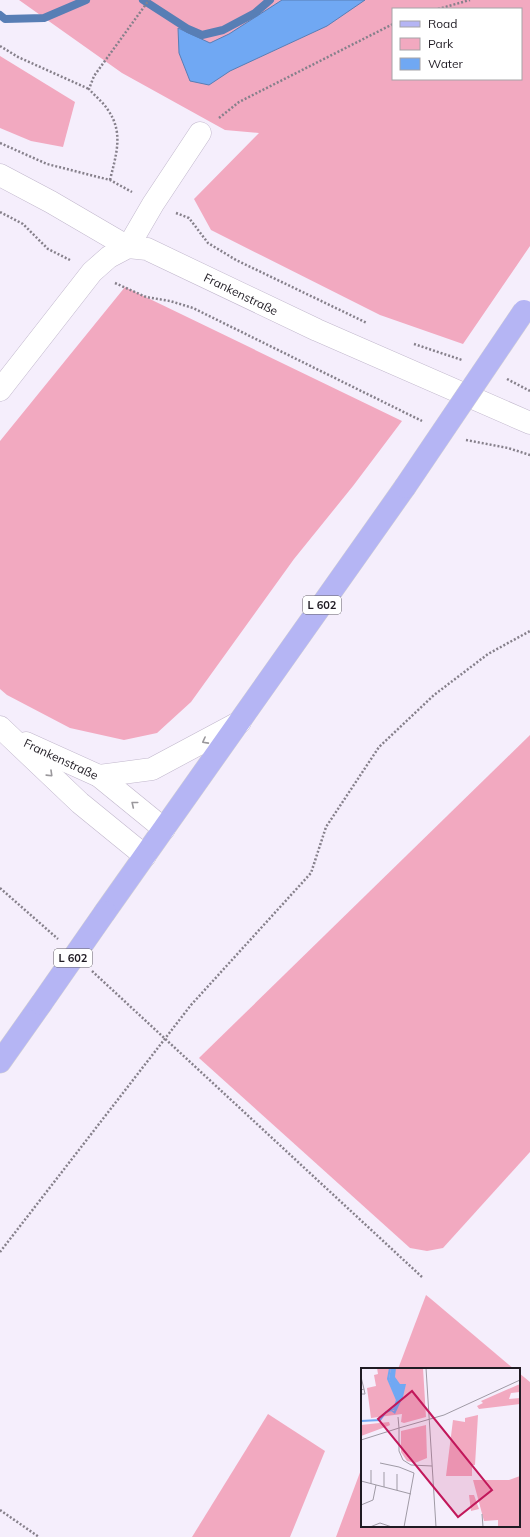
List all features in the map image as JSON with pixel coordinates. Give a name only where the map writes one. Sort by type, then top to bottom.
[{"type":"main road","name":"L 602","points":[[0,1062],[405,487],[527,307]]},
{"type":"street","points":[[0,390],[92,272],[109,257],[128,247],[153,204],[200,133]]},
{"type":"street","points":[[0,175],[51,202],[128,247]]},
{"type":"street","name":"Frankenstraße","points":[[128,247],[147,250],[317,330],[530,423]]},
{"type":"street","name":"L 602","points":[[99,776],[152,769],[240,722]]},
{"type":"street","name":"Frankenstraße","points":[[6,732],[99,776],[164,829]]},
{"type":"street","name":"Frankenstraße","points":[[6,732],[80,803],[145,856]]},
{"type":"path","points":[[88,89],[94,76],[150,0]]},
{"type":"path","points":[[442,8],[470,0]]},
{"type":"path","points":[[200,133],[239,102],[392,25]]},
{"type":"path","points":[[0,46],[18,57],[88,89],[108,110],[118,132],[117,150],[110,180]]},
{"type":"path","points":[[0,143],[48,164],[110,180],[153,204],[189,218],[208,243],[236,260],[368,323]]},
{"type":"path","points":[[0,212],[23,224],[48,249],[92,272],[146,297],[170,301],[192,308],[428,424]]},
{"type":"path","points":[[410,342],[468,362]]},
{"type":"path","points":[[501,376],[530,391]]},
{"type":"path","points":[[462,439],[508,448],[530,455]]},
{"type":"path","points":[[0,1252],[191,1005],[311,873],[326,827],[379,747],[440,691],[488,654],[530,631]]},
{"type":"path","points":[[165,1037],[422,1277]]},
{"type":"path","points":[[0,1510],[39,1537]]},
{"type":"green space","points":[[19,0],[530,0],[530,246],[463,344],[380,315],[211,230],[194,199],[259,133],[225,130],[122,73]]},
{"type":"green space","points":[[0,56],[75,102],[63,147],[31,141],[0,128]]},
{"type":"green space","points":[[125,287],[402,421],[353,486],[294,559],[191,702],[157,733],[124,740],[70,728],[7,695],[0,689],[0,441]]},
{"type":"green space","points":[[530,735],[530,1152],[443,1248],[427,1251],[410,1248],[199,1058]]},
{"type":"green space","points":[[426,1295],[513,1368],[398,1368]]},
{"type":"green space","points":[[520,1374],[530,1382],[530,1537],[336,1537],[361,1470],[361,1527],[520,1527]]},
{"type":"green space","points":[[268,1414],[325,1451],[290,1537],[192,1537]]},
{"type":"water","points":[[282,0],[365,0],[327,26],[230,71],[209,85],[190,81],[179,53],[178,28],[210,43],[229,34]]},
{"type":"waterway","points":[[0,15],[5,19],[44,18],[86,0]]},
{"type":"waterway","points":[[143,0],[188,29],[202,35],[223,30],[255,13],[270,0]]}]
